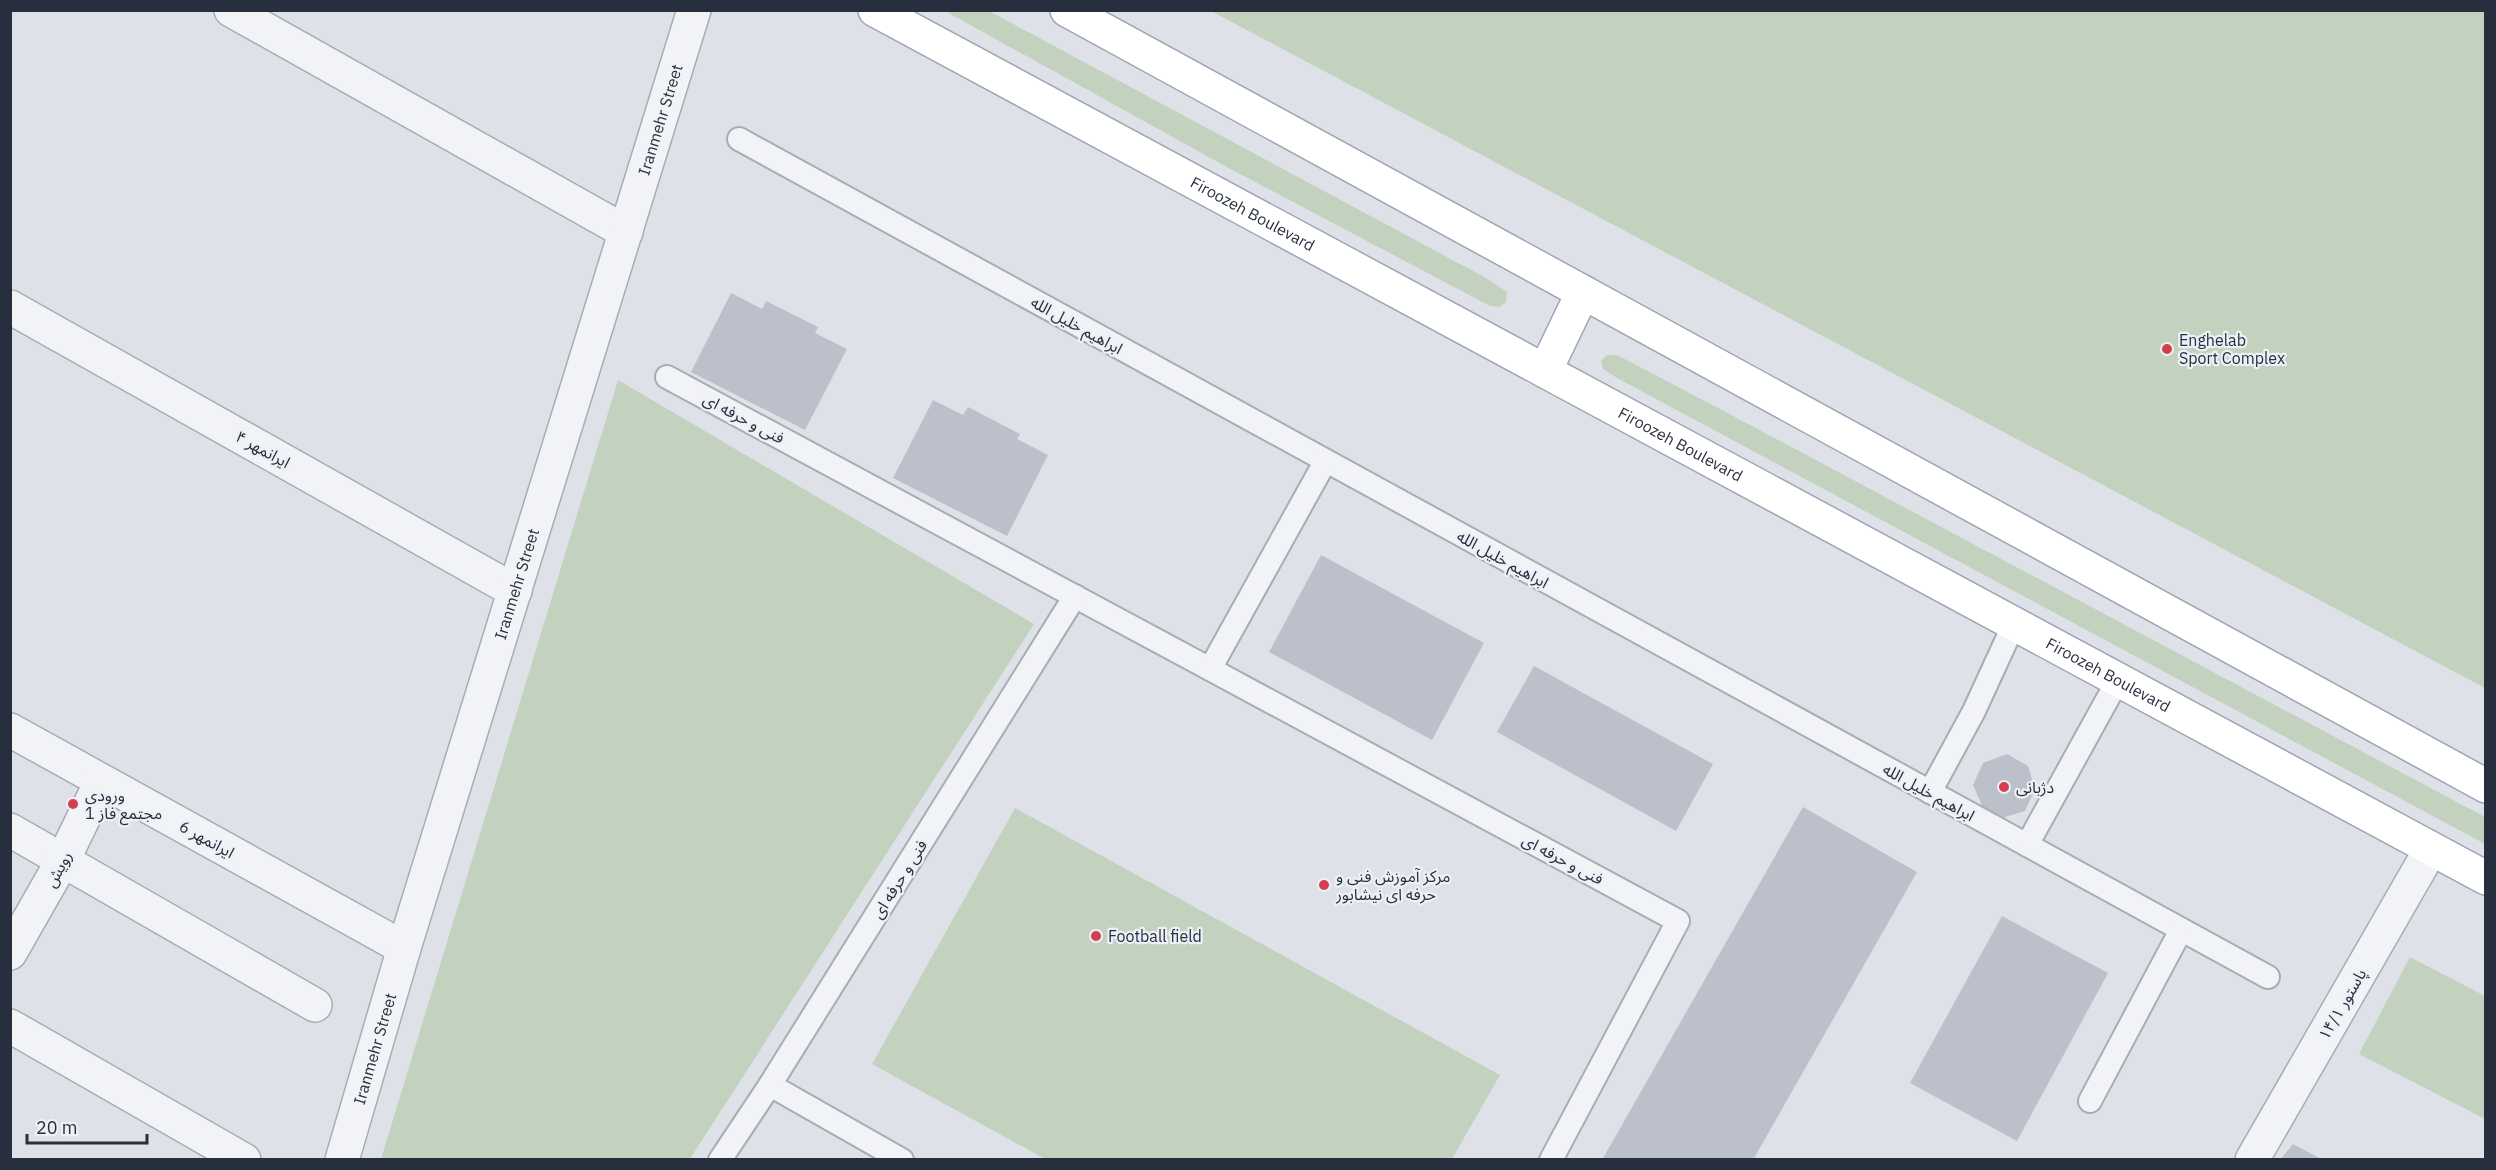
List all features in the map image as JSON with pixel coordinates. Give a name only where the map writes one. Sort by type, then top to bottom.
[{"type":"main road","name":"Firoozeh Boulevard","points":[[875,10],[2486,878]]},
{"type":"main road","points":[[1067,10],[2486,786]]},
{"type":"main road","points":[[1545,371],[1583,292]]},
{"type":"street","points":[[231,10],[626,232]]},
{"type":"street","name":"Iranmehr Street","points":[[342,1160],[404,948],[694,10]]},
{"type":"street","name":"ایرانمهر ۴","points":[[10,307],[515,591]]},
{"type":"street","name":"ایرانمهر 6","points":[[10,730],[404,948]]},
{"type":"street","name":"رویش","points":[[10,953],[63,860],[101,782]]},
{"type":"street","points":[[10,830],[315,1005]]},
{"type":"street","name":"پاستور ۱۴/۱","points":[[2252,1160],[2431,849]]},
{"type":"street","points":[[10,1026],[244,1160]]},
{"type":"lane","name":"ابراهیم خلیل الله","points":[[739,140],[2268,977]]},
{"type":"lane","name":"فنی و حرفه ای","points":[[667,377],[1678,921],[1551,1160]]},
{"type":"lane","points":[[1210,669],[1325,462]]},
{"type":"lane","name":"فنی و حرفه ای","points":[[720,1160],[770,1085],[1075,596]]},
{"type":"lane","points":[[1930,792],[1974,711],[2014,624]]},
{"type":"lane","points":[[2026,844],[2118,680]]},
{"type":"lane","points":[[2090,1101],[2181,930]]},
{"type":"lane","points":[[770,1085],[902,1160]]},
{"type":"green space","points":[[945,11],[989,11],[1486,278],[1507,292],[1506,302],[1500,307],[1490,306],[1223,165]]},
{"type":"green space","name":"Enghelab Sport Complex","points":[[1211,11],[2485,11],[2485,688]]},
{"type":"green space","points":[[1607,355],[1617,355],[1722,410],[2485,817],[2485,844],[1617,378],[1603,369],[1601,361]]},
{"type":"green space","points":[[618,380],[1034,624],[690,1159],[381,1159]]},
{"type":"green space","name":"Football field","points":[[1015,808],[1500,1075],[1452,1159],[1045,1159],[872,1064]]},
{"type":"green space","points":[[2410,957],[2485,996],[2485,1119],[2359,1054]]},
{"type":"building","points":[[731,293],[762,309],[766,301],[818,327],[815,333],[847,349],[805,430],[691,372]]},
{"type":"building","points":[[933,400],[963,415],[968,407],[1020,434],[1017,439],[1048,455],[1007,536],[893,478]]},
{"type":"building","points":[[1321,555],[1484,643],[1432,740],[1269,652]]},
{"type":"building","points":[[1534,666],[1713,764],[1676,831],[1497,732]]},
{"type":"building","name":"دژبانی","points":[[2007,754],[2028,766],[2035,789],[2025,811],[2002,818],[1983,808],[1973,785],[1983,763]]},
{"type":"building","points":[[1803,807],[1917,872],[1753,1160],[1602,1160]]},
{"type":"building","points":[[2002,916],[2108,973],[2017,1141],[1910,1083]]},
{"type":"building","points":[[2293,1144],[2323,1160],[2280,1160]]},
{"type":"place","name":"Enghelab Sport Complex","points":[[2167,349]]},
{"type":"place","name":"دژبانی","points":[[2004,787]]},
{"type":"place","name":"ورودی مجتمع فاز 1","points":[[73,804]]},
{"type":"place","name":"مرکز آموزش فنی و حرفه ای نیشابور","points":[[1324,885]]},
{"type":"place","name":"Football field","points":[[1096,936]]}]
